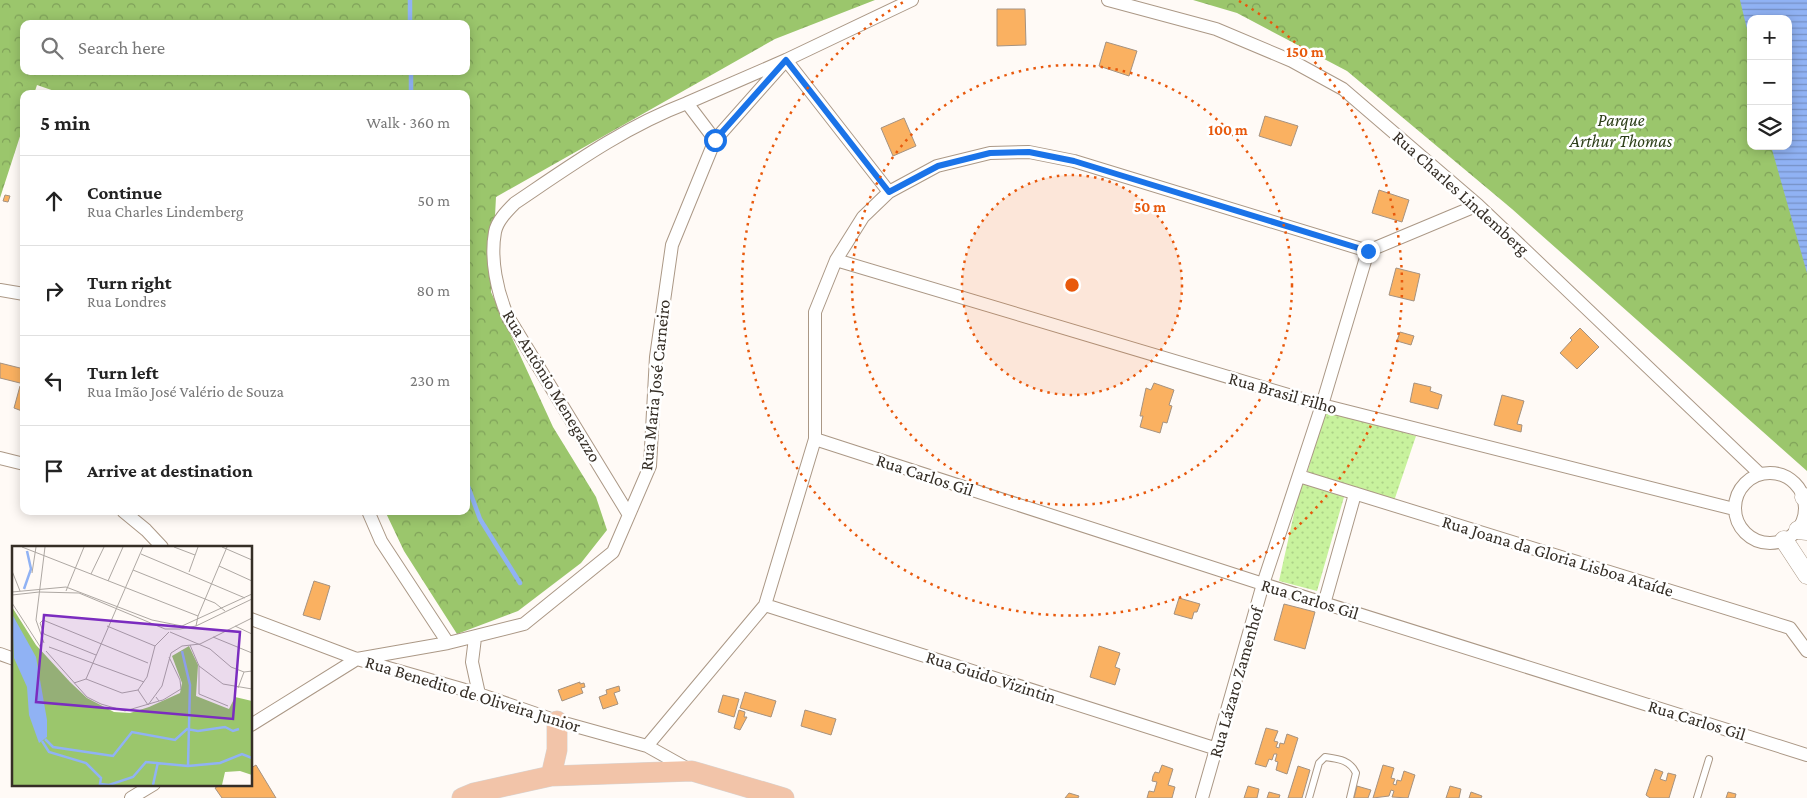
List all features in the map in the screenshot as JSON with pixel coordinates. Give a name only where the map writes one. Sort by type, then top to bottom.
[{"type":"main road","points":[[552,776],[557,750],[557,721]]},
{"type":"main road","points":[[462,798],[474,793],[552,776],[692,771],[784,798]]},
{"type":"street","points":[[686,103],[715,140],[786,60],[912,0]]},
{"type":"street","name":"Rua Charles Lindemberg","points":[[1108,0],[1216,29],[1292,61],[1343,89],[1478,205],[1760,474]]},
{"type":"street","points":[[786,60],[889,192]]},
{"type":"street","name":"Rua Antônio Menegazzo","points":[[629,515],[508,317],[500,298],[494,261],[495,230],[504,214],[515,203],[584,157],[654,116],[786,60]]},
{"type":"street","name":"Rua Maria José Carneiro","points":[[252,724],[357,659],[474,638],[524,624],[613,552],[650,466],[656,357],[672,245],[715,140]]},
{"type":"street","points":[[647,746],[764,605],[815,439],[816,312],[836,260],[863,217],[889,192],[938,166],[990,153],[1029,152],[1074,161],[1368,251],[1478,205]]},
{"type":"street","name":"Rua Lázaro Zamenhof","points":[[1202,798],[1263,584],[1322,405],[1368,251]]},
{"type":"street","name":"Rua Brasil Filho","points":[[836,260],[1322,405],[1734,508]]},
{"type":"street","points":[[0,290],[20,293]]},
{"type":"street","name":"Rua Carlos Gil","points":[[815,439],[1324,604],[1807,755]]},
{"type":"street","points":[[0,458],[20,463]]},
{"type":"street","points":[[1796,534],[1768,544],[1748,536],[1741,529],[1734,508],[1741,487],[1760,474],[1771,472],[1791,479],[1805,498],[1804,518],[1796,534],[1807,574]]},
{"type":"street","name":"Rua Joana da Gloria Lisboa Ataíde","points":[[1299,476],[1790,628],[1807,651]]},
{"type":"street","points":[[1324,604],[1355,494]]},
{"type":"street","points":[[127,515],[146,530],[161,546]]},
{"type":"street","points":[[370,515],[381,541],[448,643]]},
{"type":"street","name":"Rua Guido Vizintin","points":[[764,605],[1217,749]]},
{"type":"street","name":"Rua Benedito de Oliveira Junior","points":[[252,619],[357,659],[479,694],[557,721],[647,746],[692,771]]},
{"type":"street","points":[[474,638],[472,662],[479,694]]},
{"type":"street","points":[[0,654],[12,658]]},
{"type":"street","points":[[131,798],[151,786]]},
{"type":"lane","points":[[1309,798],[1319,763],[1325,757],[1342,759],[1353,766],[1356,773],[1350,798]]},
{"type":"lane","points":[[1698,798],[1710,759]]},
{"type":"green space","points":[[0,0],[875,0],[775,39],[496,197],[491,292],[553,427],[596,497],[607,530],[581,563],[518,611],[457,634],[404,551],[387,515],[470,515],[470,90],[51,90],[37,85],[35,90],[20,90],[20,136],[0,198]]},
{"type":"green space","name":"Parque Arthur Thomas","points":[[1193,0],[1807,0],[1807,471],[1512,209],[1347,71],[1237,13]]},
{"type":"green space","points":[[1325,409],[1416,436],[1394,501],[1307,474]]},
{"type":"green space","points":[[1301,482],[1344,497],[1317,591],[1279,581]]},
{"type":"water","points":[[1740,0],[1807,0],[1807,273],[1772,150],[1792,150],[1792,15],[1747,15],[1747,29]]},
{"type":"building","points":[[997,9],[1025,9],[1026,45],[997,46]]},
{"type":"building","points":[[1106,42],[1137,51],[1129,76],[1099,66]]},
{"type":"building","points":[[1265,116],[1298,126],[1291,146],[1259,136]]},
{"type":"building","points":[[904,118],[916,146],[893,156],[881,128]]},
{"type":"building","points":[[1379,190],[1409,200],[1402,222],[1372,213]]},
{"type":"building","points":[[5,195],[10,196],[8,202],[3,201]]},
{"type":"building","points":[[1396,268],[1420,274],[1414,301],[1389,295]]},
{"type":"building","points":[[1580,328],[1599,347],[1577,369],[1560,353],[1572,340],[1570,338]]},
{"type":"building","points":[[1400,332],[1414,336],[1411,345],[1397,341]]},
{"type":"building","points":[[0,363],[20,368],[20,383],[0,378]]},
{"type":"building","points":[[1154,383],[1174,390],[1169,405],[1172,406],[1167,423],[1163,422],[1160,433],[1140,427],[1143,416],[1140,416],[1146,388],[1151,390]]},
{"type":"building","points":[[1414,383],[1431,387],[1430,391],[1442,395],[1438,409],[1410,402]]},
{"type":"building","points":[[20,386],[20,410],[14,408]]},
{"type":"building","points":[[1502,395],[1524,401],[1517,424],[1522,425],[1521,432],[1494,425]]},
{"type":"building","points":[[314,581],[330,586],[320,620],[303,615]]},
{"type":"building","points":[[1179,598],[1200,604],[1197,612],[1194,612],[1192,619],[1174,614]]},
{"type":"building","points":[[1284,604],[1315,612],[1305,649],[1274,640]]},
{"type":"building","points":[[1099,646],[1120,653],[1115,667],[1120,669],[1115,685],[1090,677]]},
{"type":"building","points":[[580,682],[580,684],[584,683],[585,687],[581,688],[583,693],[562,701],[558,690]]},
{"type":"building","points":[[619,686],[620,691],[614,693],[618,704],[603,709],[599,697],[607,694],[606,690]]},
{"type":"building","points":[[745,692],[776,701],[771,717],[740,708]]},
{"type":"building","points":[[723,695],[739,699],[734,717],[718,712]]},
{"type":"building","points":[[739,710],[745,712],[744,717],[747,717],[740,730],[734,728]]},
{"type":"building","points":[[805,710],[836,719],[831,735],[801,726]]},
{"type":"building","points":[[1266,728],[1278,731],[1274,741],[1278,742],[1276,747],[1279,748],[1280,743],[1284,744],[1287,734],[1298,738],[1287,774],[1276,770],[1278,762],[1275,761],[1277,754],[1274,754],[1272,760],[1269,759],[1266,767],[1255,764]]},
{"type":"building","points":[[256,765],[276,798],[222,798],[215,788],[218,786],[252,786],[252,767]]},
{"type":"building","points":[[1162,765],[1173,769],[1168,785],[1175,787],[1172,798],[1147,798],[1149,791],[1154,792],[1157,782],[1152,781],[1153,776],[1155,772],[1159,773]]},
{"type":"building","points":[[1383,765],[1394,768],[1391,778],[1395,779],[1393,784],[1396,785],[1397,780],[1401,781],[1404,771],[1415,775],[1408,798],[1392,797],[1394,791],[1391,790],[1389,796],[1373,798]]},
{"type":"building","points":[[1298,766],[1310,770],[1302,798],[1288,798]]},
{"type":"building","points":[[1655,769],[1663,772],[1660,779],[1666,781],[1668,773],[1676,775],[1669,798],[1650,798],[1646,795]]},
{"type":"building","points":[[1248,786],[1259,789],[1257,798],[1244,798]]},
{"type":"building","points":[[1357,786],[1371,790],[1368,798],[1354,798]]},
{"type":"building","points":[[1450,786],[1461,789],[1459,798],[1446,798]]},
{"type":"building","points":[[1269,792],[1280,795],[1279,798],[1267,798]]},
{"type":"building","points":[[1471,792],[1482,796],[1481,798],[1469,798]]},
{"type":"building","points":[[1728,792],[1736,794],[1735,798],[1726,798]]},
{"type":"building","points":[[1069,793],[1079,796],[1078,798],[1065,798]]},
{"type":"waterway","points":[[410,0],[410,20]]},
{"type":"waterway","points":[[411,75],[411,90]]},
{"type":"waterway","points":[[470,492],[480,519],[520,583]]},
{"type":"route","points":[[715,140],[786,60],[889,192],[938,166],[990,153],[1029,152],[1074,161],[1368,251]]}]
